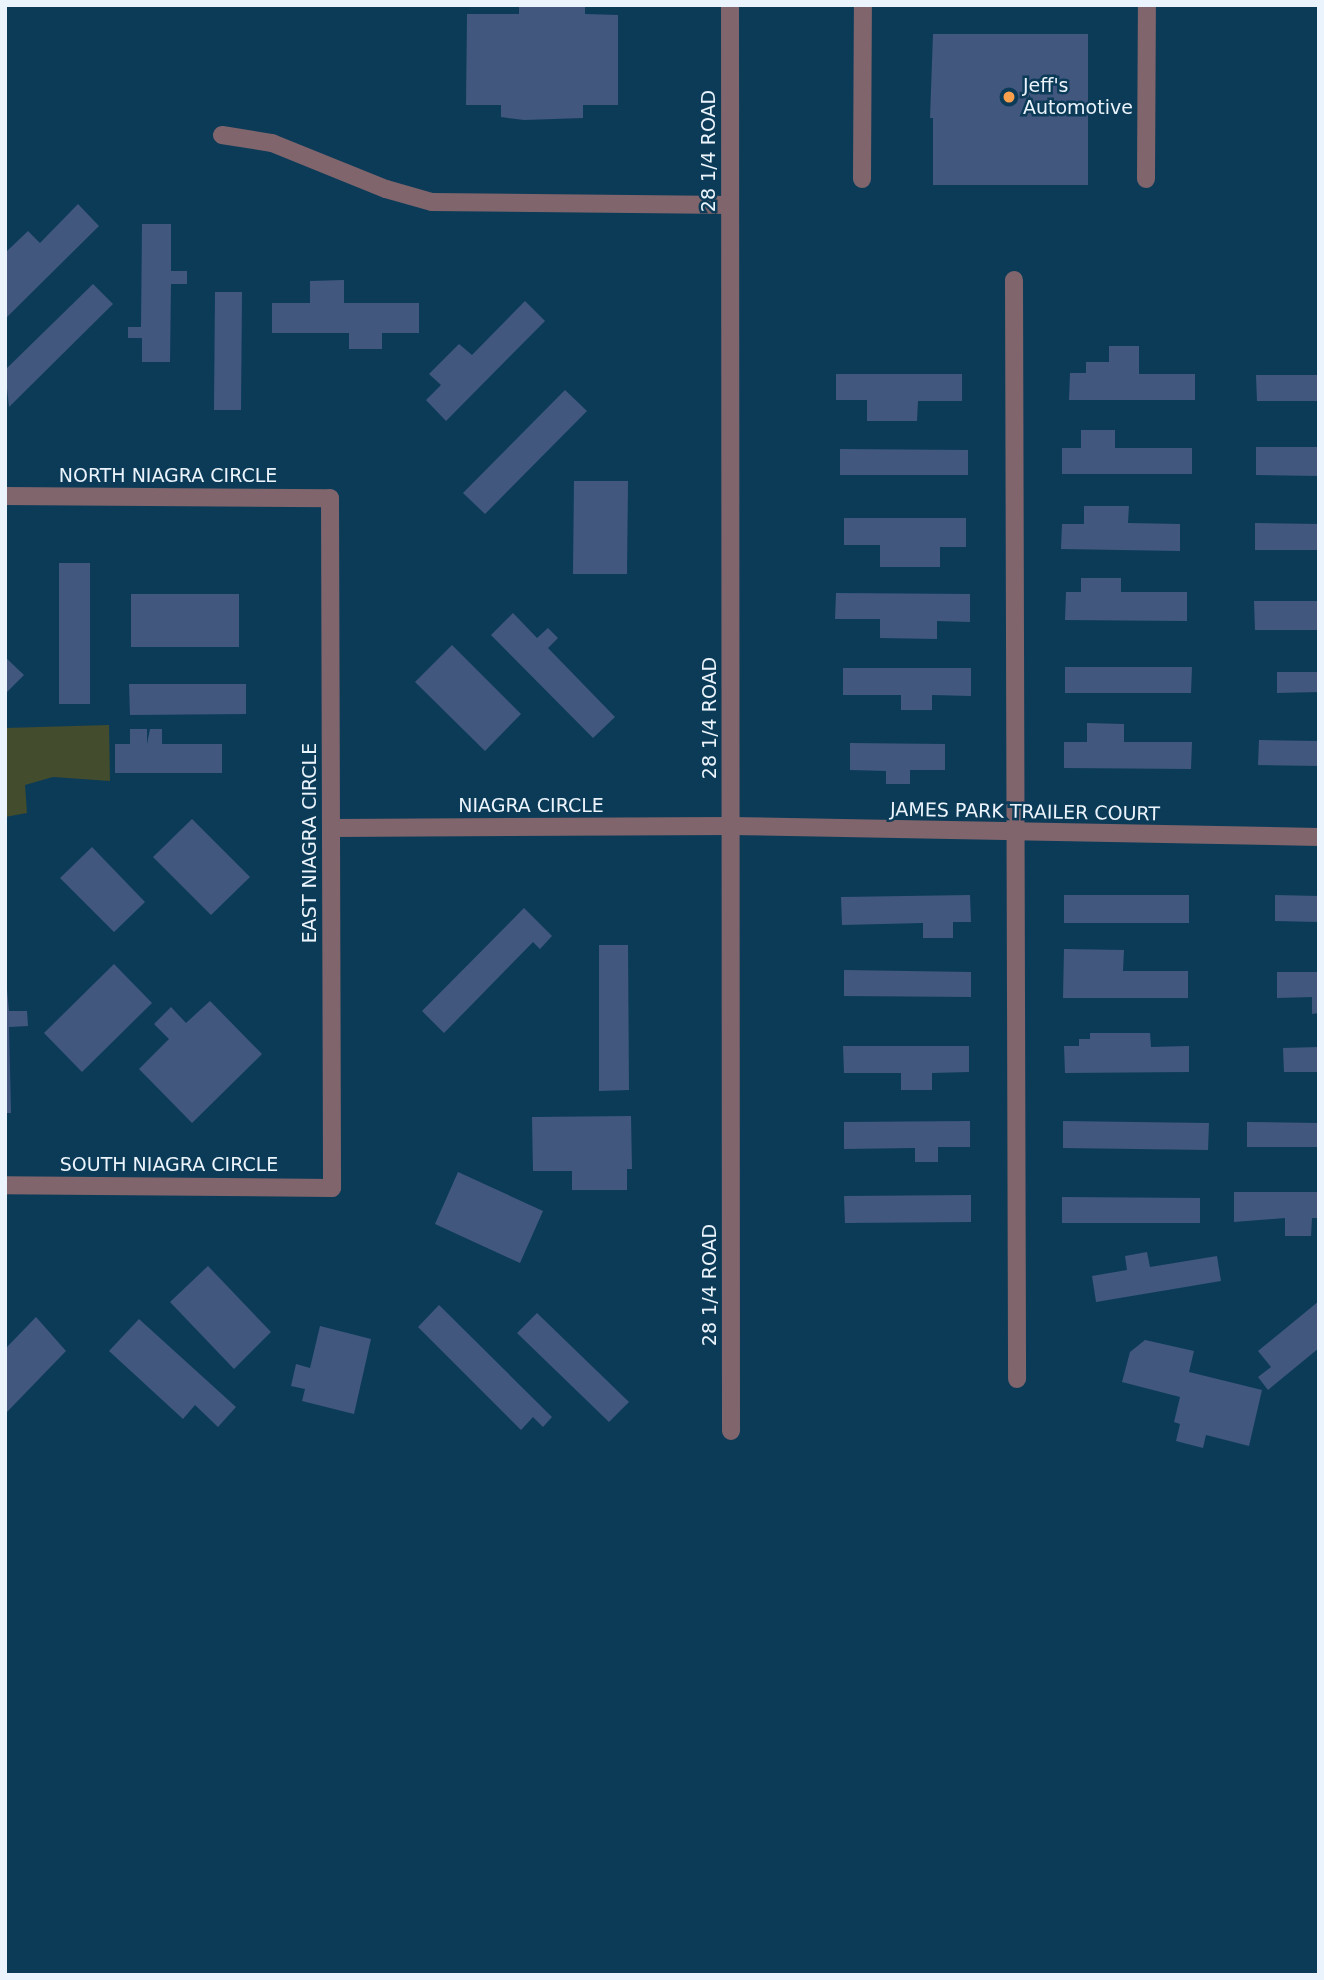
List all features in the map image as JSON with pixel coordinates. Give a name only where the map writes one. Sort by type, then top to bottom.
[{"type":"street","name":"28 1/4 ROAD","points":[[730,5],[731,1431]]},
{"type":"street","points":[[862,179],[863,5]]},
{"type":"street","points":[[1146,179],[1147,5]]},
{"type":"street","points":[[222,135],[272,143],[432,202],[730,205]]},
{"type":"street","points":[[1014,280],[1017,1379]]},
{"type":"street","name":"NORTH NIAGRA CIRCLE","points":[[5,496],[330,498]]},
{"type":"street","name":"EAST NIAGRA CIRCLE","points":[[330,498],[332,1188]]},
{"type":"street","name":"NIAGRA CIRCLE","points":[[331,828],[731,826]]},
{"type":"street","name":"JAMES PARK TRAILER COURT","points":[[731,826],[1319,837]]},
{"type":"street","name":"SOUTH NIAGRA CIRCLE","points":[[5,1185],[332,1188]]},
{"type":"green space","points":[[109,725],[110,781],[53,777],[25,785],[27,813],[5,817],[5,728]]},
{"type":"building","points":[[585,5],[585,14],[618,15],[618,105],[583,105],[583,118],[524,120],[501,117],[501,105],[466,105],[467,14],[519,14],[519,6]]},
{"type":"building","name":"Jeff's Automotive","points":[[933,34],[1088,34],[1088,185],[933,185],[933,118],[930,118]]},
{"type":"building","points":[[78,204],[99,226],[5,319],[5,253],[28,231],[40,243]]},
{"type":"building","points":[[142,224],[171,224],[171,271],[187,271],[187,284],[171,284],[170,362],[142,362],[142,338],[128,338],[128,327],[141,327]]},
{"type":"building","points":[[344,280],[344,303],[419,303],[419,333],[382,333],[382,349],[349,349],[349,333],[272,333],[272,303],[310,303],[310,281]]},
{"type":"building","points":[[93,284],[113,304],[9,407],[5,370]]},
{"type":"building","points":[[215,292],[242,292],[241,410],[214,410]]},
{"type":"building","points":[[525,301],[545,321],[446,421],[426,400],[441,385],[429,374],[459,344],[472,355]]},
{"type":"building","points":[[1109,346],[1139,346],[1139,374],[1195,374],[1195,400],[1069,400],[1070,373],[1086,373],[1086,362],[1109,362]]},
{"type":"building","points":[[836,374],[962,374],[962,401],[918,401],[917,421],[867,421],[867,400],[836,400]]},
{"type":"building","points":[[1256,375],[1319,375],[1319,401],[1257,401]]},
{"type":"building","points":[[565,390],[587,411],[485,514],[463,493]]},
{"type":"building","points":[[1081,430],[1115,430],[1115,448],[1192,448],[1192,474],[1062,474],[1062,448],[1081,448]]},
{"type":"building","points":[[1256,447],[1319,447],[1319,476],[1256,475]]},
{"type":"building","points":[[840,449],[968,450],[968,475],[840,475]]},
{"type":"building","points":[[574,481],[628,481],[627,574],[573,574]]},
{"type":"building","points":[[1084,506],[1129,506],[1128,523],[1180,524],[1180,551],[1061,549],[1062,524],[1084,524]]},
{"type":"building","points":[[844,518],[966,518],[966,547],[940,547],[940,567],[880,567],[880,545],[844,545]]},
{"type":"building","points":[[1255,523],[1319,524],[1319,550],[1255,550]]},
{"type":"building","points":[[59,563],[90,563],[90,704],[59,704]]},
{"type":"building","points":[[1081,578],[1121,578],[1121,592],[1187,592],[1187,621],[1065,620],[1066,592],[1081,592]]},
{"type":"building","points":[[836,593],[970,594],[970,622],[937,621],[937,639],[880,638],[880,619],[835,619]]},
{"type":"building","points":[[131,594],[239,594],[239,647],[131,647]]},
{"type":"building","points":[[1254,601],[1319,601],[1319,630],[1255,630]]},
{"type":"building","points":[[513,613],[537,638],[548,628],[558,638],[548,648],[615,717],[593,738],[491,635]]},
{"type":"building","points":[[452,645],[521,714],[485,751],[415,682]]},
{"type":"building","points":[[5,657],[24,675],[5,694]]},
{"type":"building","points":[[1065,667],[1192,667],[1191,693],[1065,693]]},
{"type":"building","points":[[843,668],[971,668],[971,696],[932,695],[932,710],[901,710],[901,695],[843,695]]},
{"type":"building","points":[[1277,672],[1319,672],[1319,692],[1277,693]]},
{"type":"building","points":[[129,684],[246,684],[246,714],[130,715]]},
{"type":"building","points":[[1087,723],[1124,724],[1124,742],[1192,742],[1191,769],[1064,768],[1064,742],[1087,742]]},
{"type":"building","points":[[130,729],[147,729],[147,744],[150,729],[162,729],[162,744],[222,744],[222,773],[115,773],[115,744],[130,744]]},
{"type":"building","points":[[1259,740],[1319,741],[1319,766],[1258,765]]},
{"type":"building","points":[[850,743],[945,744],[945,770],[910,770],[910,784],[886,784],[886,771],[850,770]]},
{"type":"building","points":[[192,819],[250,877],[211,915],[153,857]]},
{"type":"building","points":[[92,847],[145,902],[114,932],[60,878]]},
{"type":"building","points":[[970,895],[971,922],[953,922],[953,938],[923,938],[923,923],[842,925],[841,897]]},
{"type":"building","points":[[1064,895],[1189,895],[1189,923],[1064,923]]},
{"type":"building","points":[[1275,895],[1319,896],[1319,922],[1275,921]]},
{"type":"building","points":[[524,908],[552,936],[540,949],[533,942],[444,1033],[422,1011]]},
{"type":"building","points":[[599,945],[628,945],[629,1090],[599,1091]]},
{"type":"building","points":[[1064,949],[1124,950],[1123,971],[1188,971],[1188,998],[1063,998]]},
{"type":"building","points":[[114,964],[152,1003],[82,1072],[44,1033]]},
{"type":"building","points":[[5,968],[9,1011],[27,1011],[28,1026],[9,1027],[11,1113],[5,1113]]},
{"type":"building","points":[[844,970],[971,972],[971,997],[844,996]]},
{"type":"building","points":[[1277,972],[1319,972],[1319,1013],[1312,1014],[1312,997],[1277,998]]},
{"type":"building","points":[[210,1001],[262,1054],[192,1123],[139,1069],[169,1039],[154,1024],[171,1007],[186,1023]]},
{"type":"building","points":[[1090,1033],[1150,1033],[1151,1047],[1189,1046],[1189,1072],[1065,1073],[1064,1046],[1079,1046],[1079,1039],[1090,1039]]},
{"type":"building","points":[[843,1046],[969,1046],[969,1072],[932,1073],[932,1090],[901,1090],[901,1073],[844,1073]]},
{"type":"building","points":[[1319,1047],[1319,1072],[1284,1072],[1283,1048]]},
{"type":"building","points":[[631,1116],[632,1169],[627,1169],[627,1190],[572,1190],[572,1171],[533,1171],[532,1117]]},
{"type":"building","points":[[970,1121],[970,1147],[938,1147],[938,1162],[915,1162],[915,1148],[844,1149],[844,1122]]},
{"type":"building","points":[[1063,1121],[1209,1123],[1208,1150],[1063,1148]]},
{"type":"building","points":[[1247,1122],[1319,1123],[1319,1147],[1247,1147]]},
{"type":"building","points":[[458,1172],[543,1211],[520,1263],[435,1224]]},
{"type":"building","points":[[1234,1192],[1319,1192],[1319,1218],[1312,1218],[1311,1236],[1285,1236],[1285,1218],[1234,1222]]},
{"type":"building","points":[[971,1195],[971,1222],[845,1223],[844,1196]]},
{"type":"building","points":[[1062,1197],[1200,1198],[1200,1223],[1062,1223]]},
{"type":"building","points":[[1147,1252],[1150,1267],[1217,1256],[1221,1281],[1096,1302],[1092,1276],[1127,1270],[1125,1256]]},
{"type":"building","points":[[208,1266],[271,1332],[234,1369],[170,1302]]},
{"type":"building","points":[[1319,1301],[1319,1348],[1268,1390],[1258,1377],[1271,1367],[1258,1351]]},
{"type":"building","points":[[439,1305],[552,1417],[543,1427],[533,1417],[521,1430],[418,1327]]},
{"type":"building","points":[[537,1313],[629,1402],[609,1422],[517,1333]]},
{"type":"building","points":[[36,1317],[66,1351],[7,1412],[5,1349]]},
{"type":"building","points":[[139,1319],[236,1407],[218,1427],[195,1405],[183,1419],[109,1351]]},
{"type":"building","points":[[320,1326],[371,1339],[354,1414],[302,1401],[305,1389],[291,1386],[296,1364],[310,1368]]},
{"type":"building","points":[[1145,1340],[1194,1351],[1189,1372],[1262,1390],[1249,1446],[1206,1435],[1203,1448],[1176,1441],[1180,1424],[1174,1422],[1180,1397],[1122,1382],[1130,1352]]},
{"type":"place","name":"Jeff's Automotive","points":[[1009,97]]}]
